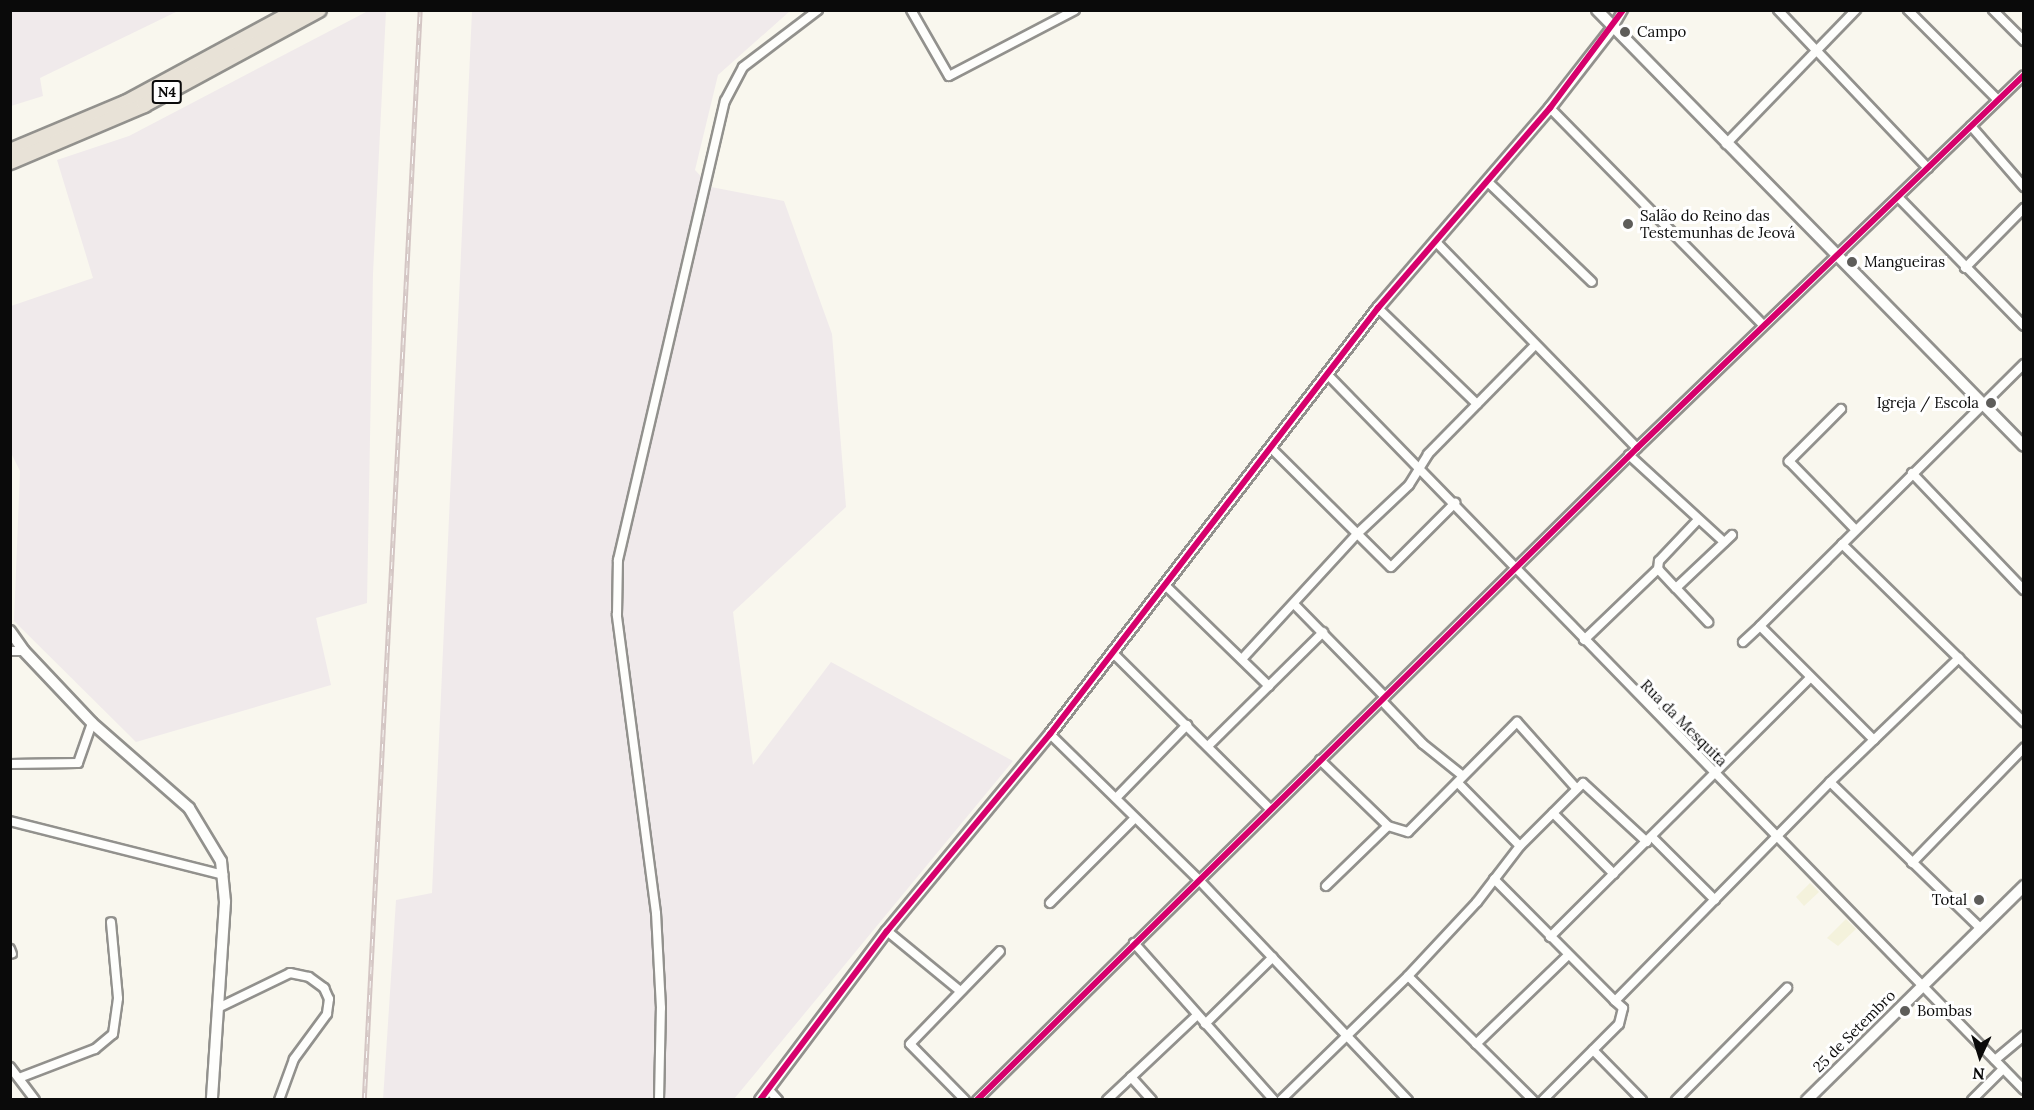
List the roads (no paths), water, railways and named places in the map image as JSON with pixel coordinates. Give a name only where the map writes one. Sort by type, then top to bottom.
[{"type":"highway","name":"N4","points":[[10,151],[125,103],[297,10]]},
{"type":"highway","name":"N4","points":[[10,162],[144,105],[319,10]]},
{"type":"street","points":[[659,1100],[661,1008],[656,913],[617,615],[618,560],[725,101],[743,67],[818,10]]},
{"type":"street","points":[[911,10],[949,76],[1075,10]]},
{"type":"street","points":[[1597,10],[1614,19],[1725,144],[1981,406],[2022,442]]},
{"type":"street","points":[[760,1100],[887,931],[1050,734],[1378,308],[1550,108],[1614,19],[1623,10]]},
{"type":"street","points":[[1778,10],[1928,168]]},
{"type":"street","points":[[1725,144],[1856,10]]},
{"type":"street","points":[[1908,10],[1998,100]]},
{"type":"street","points":[[1993,10],[2024,42]]},
{"type":"street","points":[[977,1100],[1637,447],[2024,75]]},
{"type":"street","points":[[1550,108],[1763,325]]},
{"type":"street","points":[[1971,126],[2024,187]]},
{"type":"street","points":[[1488,182],[1592,282]]},
{"type":"street","points":[[1898,197],[2024,326]]},
{"type":"street","points":[[1965,267],[2024,208]]},
{"type":"street","points":[[1435,241],[1637,447]]},
{"type":"street","points":[[1378,308],[1477,404]]},
{"type":"street","points":[[1242,659],[1357,534],[1409,485],[1420,466],[1535,345]]},
{"type":"street","points":[[1743,642],[2024,364]]},
{"type":"street","name":"Rua da Mesquita","points":[[1327,374],[1420,466],[1584,640],[1778,834],[2024,1090]]},
{"type":"street","points":[[1841,409],[1789,461],[1855,529]]},
{"type":"street","points":[[1270,447],[1391,567],[1455,503]]},
{"type":"street","points":[[1629,455],[1697,521],[1724,542]]},
{"type":"street","points":[[1912,473],[2024,590]]},
{"type":"street","points":[[1584,640],[1658,569],[1659,561],[1697,521]]},
{"type":"street","points":[[1676,588],[1732,535]]},
{"type":"street","points":[[1842,544],[2024,722]]},
{"type":"street","points":[[1658,569],[1708,622]]},
{"type":"street","points":[[1165,585],[1269,686]]},
{"type":"street","points":[[1294,605],[1323,633],[1423,744],[1461,779],[1520,846]]},
{"type":"street","points":[[1760,626],[1874,740]]},
{"type":"street","points":[[10,631],[24,651],[92,723],[189,808],[214,847],[223,875],[212,1100]]},
{"type":"street","points":[[1208,746],[1323,633]]},
{"type":"street","points":[[10,651],[24,651]]},
{"type":"street","points":[[1112,652],[1270,809]]},
{"type":"street","points":[[1615,1001],[1830,782],[1959,658]]},
{"type":"street","points":[[1550,937],[1811,677]]},
{"type":"street","points":[[1320,760],[1388,826],[1412,831],[1517,722],[1576,788]]},
{"type":"street","points":[[10,764],[78,763],[92,723]]},
{"type":"street","points":[[1116,798],[1187,725]]},
{"type":"street","points":[[1050,734],[1198,879],[1408,1100]]},
{"type":"street","points":[[1912,863],[2024,748]]},
{"type":"street","points":[[1830,782],[1980,928]]},
{"type":"street","points":[[1281,1100],[1408,976],[1494,879],[1520,846],[1583,783],[1590,785],[1715,900]]},
{"type":"street","points":[[1553,813],[1614,874]]},
{"type":"street","points":[[1050,903],[1135,818]]},
{"type":"street","points":[[10,821],[223,875]]},
{"type":"street","points":[[1326,886],[1388,826]]},
{"type":"street","points":[[1494,879],[1567,956],[1623,1008],[1624,1016],[1543,1100]]},
{"type":"street","name":"25 de Setembro","points":[[1807,1100],[1922,984],[2024,886]]},
{"type":"street","points":[[19,1078],[95,1048],[112,1034],[118,998],[111,922]]},
{"type":"street","points":[[887,931],[960,990]]},
{"type":"street","points":[[1134,943],[1196,1016],[1274,1100]]},
{"type":"street","points":[[965,1100],[910,1044],[1000,951]]},
{"type":"street","points":[[1476,1044],[1567,956]]},
{"type":"street","points":[[1205,1024],[1273,957]]},
{"type":"street","points":[[218,1008],[290,973],[309,977],[324,988],[329,999],[327,1014],[294,1059],[279,1100]]},
{"type":"street","points":[[1408,976],[1533,1100]]},
{"type":"street","points":[[1676,1100],[1787,988]]},
{"type":"street","points":[[1107,1100],[1196,1016]]},
{"type":"street","points":[[1995,1060],[2024,1036]]},
{"type":"street","points":[[1593,1050],[1642,1100]]},
{"type":"street","points":[[11,1068],[35,1100]]},
{"type":"street","points":[[1972,1100],[2003,1069]]},
{"type":"street","points":[[1131,1077],[1152,1100]]},
{"type":"street","points":[[768,1089],[778,1100]]},
{"type":"railway","points":[[364,1100],[420,10]]},
{"type":"place","name":"Campo","points":[[1625,32]]},
{"type":"place","name":"Salão do Reino das Testemunhas de Jeová","points":[[1628,224]]},
{"type":"place","name":"Mangueiras","points":[[1852,262]]},
{"type":"place","name":"Igreja / Escola","points":[[1991,403]]},
{"type":"place","name":"Total","points":[[1979,900]]},
{"type":"place","name":"Bombas","points":[[1905,1011]]}]
